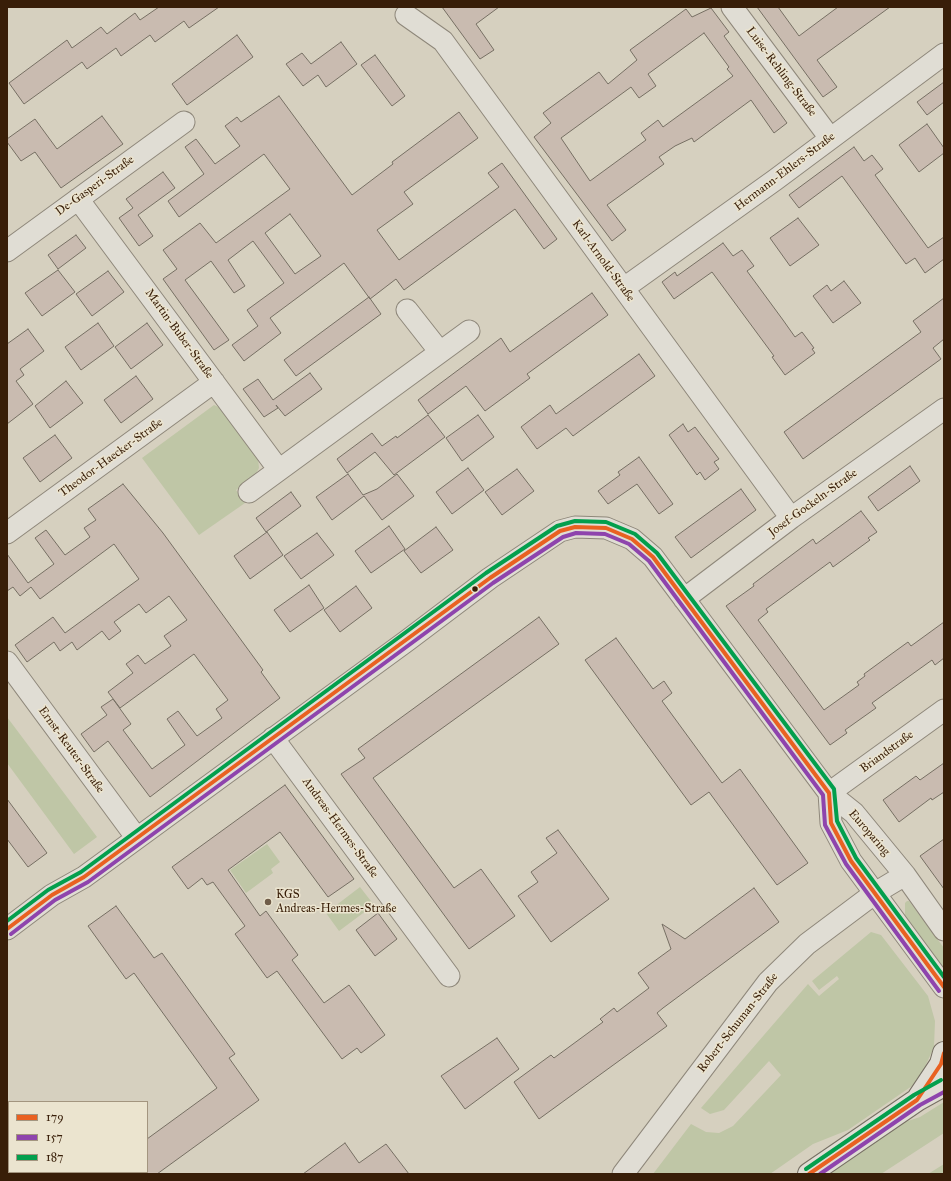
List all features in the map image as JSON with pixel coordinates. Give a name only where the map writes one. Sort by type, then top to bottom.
[{"type":"main road","points":[[917,1100],[941,1064],[944,1053]]},
{"type":"main road","points":[[810,1174],[917,1100],[944,1085]]},
{"type":"street","name":"Luise-Rehling-Straße","points":[[732,7],[830,138]]},
{"type":"street","name":"Karl-Arnold-Straße","points":[[406,15],[443,41],[546,185],[624,288],[791,518]]},
{"type":"street","name":"Hermann-Ehlers-Straße","points":[[624,288],[775,180],[944,54]]},
{"type":"street","name":"De-Gasperi-Straße","points":[[7,251],[184,122]]},
{"type":"street","name":"Martin-Buber-Straße","points":[[78,199],[279,470]]},
{"type":"street","points":[[407,310],[440,352]]},
{"type":"street","points":[[249,492],[469,331]]},
{"type":"street","name":"Theodor-Haecker-Straße","points":[[7,533],[214,382]]},
{"type":"street","name":"Josef-Gockeln-Straße","points":[[684,599],[791,518],[944,409]]},
{"type":"street","name":"Europaring","points":[[7,929],[52,895],[84,877],[490,578],[560,531],[575,527],[606,528],[632,538],[653,557],[829,794],[854,813],[905,875],[944,930]]},
{"type":"street","name":"Ernst-Reuter-Straße","points":[[7,663],[136,838]]},
{"type":"street","name":"Briandstraße","points":[[829,794],[944,710]]},
{"type":"street","name":"Andreas-Hermes-Straße","points":[[273,738],[449,976]]},
{"type":"street","name":"Europaring","points":[[829,794],[831,823],[850,861],[944,987]]},
{"type":"street","points":[[875,893],[905,875]]},
{"type":"street","name":"Robert-Schuman-Straße","points":[[623,1174],[768,982],[807,944],[875,893]]},
{"type":"green space","points":[[214,405],[223,409],[258,458],[259,468],[254,477],[236,490],[245,503],[199,535],[142,458]]},
{"type":"green space","points":[[7,717],[97,837],[74,854],[7,763]]},
{"type":"green space","points":[[267,844],[280,862],[271,869],[273,873],[246,893],[230,870]]},
{"type":"green space","points":[[360,887],[374,905],[339,931],[326,913]]},
{"type":"green space","points":[[909,901],[944,948],[944,972],[905,919],[905,903]]},
{"type":"green space","points":[[871,932],[881,935],[928,996],[935,1021],[934,1047],[924,1069],[912,1086],[848,1130],[813,1144],[770,1174],[653,1174],[691,1124],[706,1132],[719,1133],[733,1126],[781,1075],[769,1061],[724,1110],[710,1114],[701,1108],[808,984],[819,996],[839,979],[837,976],[819,990],[812,981]]},
{"type":"green space","points":[[944,1102],[944,1133],[881,1174],[827,1174],[902,1123],[920,1117]]},
{"type":"green space","points":[[944,1164],[944,1174],[928,1174]]},
{"type":"building","points":[[159,7],[219,7],[189,28],[184,21],[155,42],[150,35],[121,56],[116,48],[87,69],[82,62],[24,104],[9,83],[67,40],[72,48],[101,27],[107,34],[135,13],[140,20]]},
{"type":"building","points":[[442,7],[499,7],[476,24],[494,50],[480,59]]},
{"type":"building","points":[[757,7],[778,7],[799,36],[838,7],[890,7],[817,60],[837,87],[823,97]]},
{"type":"building","points":[[711,8],[729,32],[724,36],[787,123],[774,133],[751,100],[694,142],[692,138],[675,146],[659,157],[664,164],[607,205],[626,230],[612,241],[534,137],[551,123],[543,113],[599,72],[608,84],[637,60],[630,50],[686,9],[692,17]],"holes":[[[704,33],[729,67],[727,69],[733,76],[663,127],[658,120],[641,133],[646,140],[590,181],[561,138],[631,87],[639,98],[656,86],[648,74]]]},
{"type":"building","points":[[237,35],[253,57],[187,105],[172,84]]},
{"type":"building","points":[[341,42],[357,64],[326,87],[318,75],[303,86],[286,64],[302,53],[311,64]]},
{"type":"building","points":[[375,55],[405,96],[392,106],[361,65]]},
{"type":"building","points":[[944,82],[944,102],[927,115],[917,102]]},
{"type":"building","points":[[279,96],[352,195],[393,164],[392,162],[459,112],[478,138],[404,192],[413,204],[377,230],[399,260],[499,187],[488,173],[502,163],[557,239],[544,249],[515,209],[404,290],[396,279],[370,299],[344,263],[270,318],[281,333],[244,361],[232,345],[258,326],[247,310],[284,283],[253,241],[228,260],[245,286],[234,293],[211,261],[185,280],[229,340],[214,350],[163,279],[177,269],[163,250],[200,223],[216,243],[290,189],[264,154],[179,217],[168,201],[204,174],[185,147],[196,139],[215,164],[240,146],[225,126],[237,117],[241,122]],"holes":[[[290,214],[321,256],[295,274],[265,233]]]},
{"type":"building","points":[[102,116],[123,144],[61,188],[35,152],[21,161],[7,142],[7,139],[35,119],[57,149]]},
{"type":"building","points":[[927,124],[944,148],[944,153],[919,172],[899,145]]},
{"type":"building","points":[[854,147],[864,161],[872,155],[883,169],[875,175],[928,248],[944,237],[944,259],[925,273],[915,258],[906,264],[842,176],[799,208],[789,195]]},
{"type":"building","points":[[163,172],[175,188],[138,215],[153,236],[139,246],[119,218],[133,208],[126,199]]},
{"type":"building","points":[[798,218],[819,245],[790,266],[770,238]]},
{"type":"building","points":[[76,235],[86,248],[58,269],[48,255]]},
{"type":"building","points":[[723,243],[733,256],[742,250],[754,266],[747,271],[795,337],[802,332],[814,348],[812,349],[815,353],[785,375],[772,357],[774,356],[712,272],[674,299],[662,282],[675,272],[677,276]]},
{"type":"building","points":[[58,270],[75,292],[42,316],[25,293]]},
{"type":"building","points":[[108,271],[124,292],[92,316],[76,294]]},
{"type":"building","points":[[844,281],[861,303],[833,323],[813,296],[827,285],[831,291]]},
{"type":"building","points":[[592,293],[608,315],[527,374],[530,378],[485,411],[466,386],[428,414],[418,400],[501,338],[510,352]]},
{"type":"building","points":[[369,297],[381,314],[296,376],[284,360]]},
{"type":"building","points":[[944,298],[944,339],[933,348],[941,359],[803,459],[784,432],[921,332],[913,321]]},
{"type":"building","points":[[98,323],[114,346],[81,370],[65,347]]},
{"type":"building","points":[[147,323],[163,345],[131,369],[115,347]]},
{"type":"building","points":[[28,329],[44,351],[20,369],[24,375],[16,381],[33,404],[7,424],[7,344]]},
{"type":"building","points":[[639,354],[655,376],[573,436],[566,428],[537,449],[521,427],[550,405],[556,414]]},
{"type":"building","points":[[310,373],[322,389],[285,416],[276,405],[278,408],[264,417],[243,389],[258,379],[273,400]]},
{"type":"building","points":[[136,376],[153,399],[121,423],[104,400]]},
{"type":"building","points":[[66,381],[83,403],[50,428],[35,406]]},
{"type":"building","points":[[428,415],[445,437],[394,475],[375,452],[347,473],[337,459],[372,433],[382,446],[396,436],[397,438]]},
{"type":"building","points":[[478,415],[494,437],[462,461],[446,438]]},
{"type":"building","points":[[683,424],[688,432],[695,427],[719,459],[714,462],[719,469],[705,480],[700,472],[697,475],[669,435]]},
{"type":"building","points":[[55,435],[72,458],[40,482],[23,458]]},
{"type":"building","points":[[639,457],[673,504],[659,514],[637,484],[608,504],[598,491],[620,475],[618,472]]},
{"type":"building","points":[[910,466],[920,481],[878,511],[868,497]]},
{"type":"building","points":[[468,468],[484,490],[452,514],[436,492]]},
{"type":"building","points":[[517,469],[534,491],[502,515],[485,492]]},
{"type":"building","points":[[348,474],[363,495],[377,489],[397,474],[414,496],[382,520],[364,496],[332,520],[316,497]]},
{"type":"building","points":[[123,484],[163,533],[263,670],[261,672],[280,698],[150,797],[108,741],[94,752],[81,734],[107,715],[101,707],[113,699],[131,724],[123,730],[152,769],[185,745],[167,719],[178,711],[197,736],[222,718],[216,709],[228,700],[194,654],[120,708],[108,692],[133,673],[126,664],[138,655],[145,664],[171,646],[164,636],[187,620],[169,596],[146,613],[139,604],[114,622],[121,631],[109,640],[102,631],[77,650],[72,642],[60,651],[54,642],[27,662],[15,645],[53,617],[65,633],[139,579],[114,544],[40,599],[31,587],[20,596],[13,587],[7,591],[7,554],[28,583],[54,564],[35,538],[46,530],[65,555],[90,537],[84,528],[96,520],[88,509]]},
{"type":"building","points":[[741,489],[756,510],[691,558],[675,537]]},
{"type":"building","points":[[291,492],[301,506],[266,532],[256,518]]},
{"type":"building","points":[[861,511],[877,532],[868,538],[870,540],[833,567],[830,562],[766,609],[768,612],[758,620],[824,710],[859,685],[857,682],[865,676],[864,674],[908,642],[911,646],[944,622],[944,658],[935,665],[932,660],[872,703],[876,708],[845,730],[847,733],[830,745],[726,606],[754,586],[753,584],[813,539],[816,544]]},
{"type":"building","points":[[389,526],[405,549],[371,573],[355,551]]},
{"type":"building","points":[[436,527],[453,550],[421,573],[404,551]]},
{"type":"building","points":[[267,532],[283,555],[250,579],[234,556]]},
{"type":"building","points":[[317,533],[334,555],[301,579],[284,556]]},
{"type":"building","points":[[309,585],[324,608],[290,632],[274,610]]},
{"type":"building","points":[[356,586],[372,608],[340,632],[324,610]]},
{"type":"building","points":[[539,617],[559,644],[373,778],[454,888],[481,869],[515,916],[469,949],[341,774],[365,758],[358,749]]},
{"type":"building","points":[[616,638],[653,689],[664,681],[672,693],[662,701],[722,783],[740,769],[808,863],[777,885],[709,792],[691,805],[585,660]]},
{"type":"building","points":[[944,763],[944,792],[932,800],[931,798],[899,822],[883,800],[916,776],[920,780]]},
{"type":"building","points":[[285,785],[354,879],[328,897],[280,832],[228,870],[260,916],[266,911],[298,955],[292,960],[324,1003],[349,985],[385,1035],[361,1053],[357,1048],[342,1059],[277,971],[267,978],[235,934],[245,926],[213,882],[207,885],[202,878],[188,889],[172,867]]},
{"type":"building","points":[[7,799],[47,853],[28,867],[7,839]]},
{"type":"building","points":[[558,830],[609,899],[551,942],[518,896],[538,882],[531,872],[557,853],[546,838]]},
{"type":"building","points":[[944,839],[944,889],[920,856]]},
{"type":"building","points":[[754,888],[779,922],[657,1013],[667,1026],[539,1119],[514,1082],[551,1055],[554,1058],[603,1022],[600,1019],[614,1008],[617,1012],[649,988],[638,973],[671,949],[662,924],[685,939]]},
{"type":"building","points":[[116,906],[154,958],[162,953],[235,1054],[229,1058],[259,1100],[157,1174],[147,1174],[148,1138],[217,1088],[134,973],[126,979],[88,926]]},
{"type":"building","points":[[378,913],[397,939],[375,956],[356,930]]},
{"type":"building","points":[[497,1038],[519,1069],[465,1109],[441,1076]]},
{"type":"building","points":[[345,1143],[359,1163],[386,1144],[409,1174],[303,1174]]},
{"type":"transit line","name":"187","points":[[7,921],[48,890],[81,872],[486,573],[557,526],[575,521],[606,522],[635,534],[657,553],[834,789],[837,821],[856,858],[944,977]]},
{"type":"transit line","name":"179","points":[[7,929],[52,895],[84,877],[490,578],[560,531],[575,527],[606,528],[632,539],[653,557],[829,793],[831,823],[851,861],[944,987]]},
{"type":"transit line","name":"157","points":[[11,934],[55,900],[88,882],[493,583],[563,537],[576,533],[605,534],[629,544],[649,561],[823,795],[825,825],[846,864],[939,991]]},
{"type":"transit line","name":"179","points":[[809,1174],[917,1100],[941,1064],[944,1053]]},
{"type":"transit line","name":"187","points":[[806,1169],[914,1095],[941,1080]]},
{"type":"transit line","name":"157","points":[[820,1174],[920,1105],[944,1092]]},
{"type":"place","name":"KGS Andreas-Hermes-Straße","points":[[268,902]]}]
